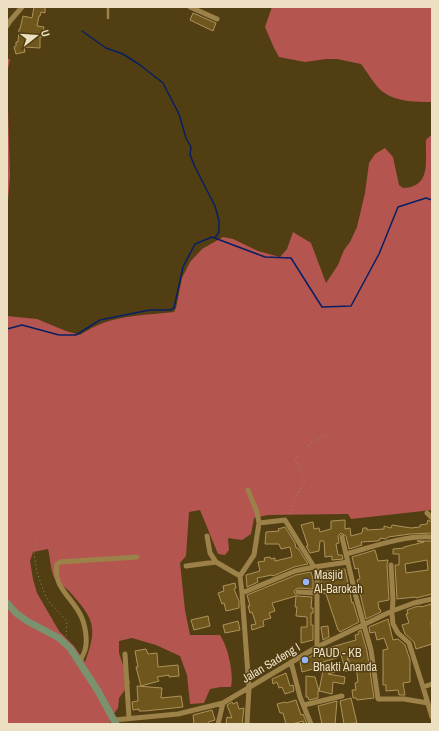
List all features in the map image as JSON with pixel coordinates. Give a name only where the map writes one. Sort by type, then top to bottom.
[{"type":"main road","points":[[7,603],[16,614],[65,642],[80,662],[115,722]]},
{"type":"street","points":[[7,26],[22,7]]},
{"type":"street","points":[[190,7],[217,18]]},
{"type":"street","points":[[247,724],[249,688],[240,576],[251,561],[255,552],[259,523],[257,512],[248,490]]},
{"type":"street","points":[[427,513],[432,518]]},
{"type":"street","points":[[259,523],[285,520],[317,566],[317,647]]},
{"type":"street","points":[[207,536],[210,553],[216,562],[240,576]]},
{"type":"street","points":[[346,554],[401,540],[424,536],[432,537]]},
{"type":"street","points":[[342,537],[371,650],[378,700],[404,699],[428,702]]},
{"type":"street","points":[[80,662],[85,650],[86,637],[84,625],[80,614],[58,582],[57,564],[60,562],[137,557]]},
{"type":"street","points":[[186,566],[216,562]]},
{"type":"street","points":[[242,593],[295,571],[317,566],[348,562]]},
{"type":"street","points":[[391,565],[393,624],[398,633],[409,643],[432,717]]},
{"type":"street","points":[[298,592],[317,593]]},
{"type":"street","name":"Jalan Sadeng I","points":[[115,722],[129,718],[178,714],[223,703],[317,647],[364,626],[392,611],[432,598]]},
{"type":"street","points":[[125,654],[129,718]]},
{"type":"street","points":[[291,662],[311,724]]},
{"type":"street","points":[[423,687],[432,684]]},
{"type":"street","points":[[304,705],[342,696]]},
{"type":"street","points":[[218,724],[223,703]]},
{"type":"lane","points":[[108,7],[108,18]]},
{"type":"path","points":[[285,520],[305,480],[295,458],[313,441],[333,433]]},
{"type":"path","points":[[36,541],[34,554],[37,572],[45,595],[50,603],[67,621],[67,634],[65,642]]},
{"type":"shaded area","points":[[272,7],[432,7],[432,102],[406,101],[388,95],[377,87],[361,64],[337,59],[305,62],[279,57],[265,27]]},
{"type":"shaded area","points":[[7,59],[10,59],[7,74]]},
{"type":"shaded area","points":[[7,74],[10,176],[7,213]]},
{"type":"shaded area","points":[[432,136],[432,510],[351,519],[348,514],[268,515],[254,518],[251,534],[242,540],[228,538],[229,550],[225,555],[218,554],[200,510],[189,512],[186,556],[180,563],[185,610],[190,635],[220,635],[226,646],[230,661],[232,675],[231,687],[210,689],[204,703],[190,704],[187,675],[180,656],[156,645],[132,638],[119,641],[119,653],[123,665],[128,673],[130,683],[119,698],[118,708],[110,719],[111,724],[7,724],[7,316],[37,319],[80,335],[105,322],[134,316],[174,312],[182,278],[190,262],[202,249],[223,237],[233,239],[258,251],[280,257],[287,249],[293,232],[311,243],[326,283],[338,265],[344,250],[350,242],[357,227],[365,193],[369,163],[375,154],[385,148],[393,157],[399,185],[403,188],[412,186],[419,183],[423,178],[426,164],[426,140]],"holes":[[[48,549],[55,579],[69,591],[84,609],[91,624],[92,640],[85,662],[74,646],[59,631],[37,593],[30,561],[33,552]]]},
{"type":"building","points":[[34,7],[45,7],[45,13],[41,12],[37,26],[44,27],[42,37],[40,37],[40,48],[24,47],[25,52],[16,54],[14,47],[16,46],[16,42],[18,42],[19,29],[23,16],[32,18]]},
{"type":"building","points":[[193,13],[216,23],[213,31],[190,20]]},
{"type":"building","points":[[345,520],[345,529],[350,528],[351,536],[362,533],[363,528],[367,528],[367,530],[384,529],[384,526],[391,528],[392,525],[411,528],[420,527],[420,525],[427,524],[428,520],[432,522],[432,533],[410,534],[388,537],[386,539],[380,538],[380,540],[377,541],[361,542],[362,545],[349,549],[346,536],[341,533],[338,536],[339,543],[336,544],[338,555],[342,555],[343,559],[332,560],[332,556],[325,557],[324,541],[320,541],[319,551],[310,553],[306,546],[308,546],[301,525],[313,522],[314,529],[319,528],[320,532],[331,529],[331,521]]},
{"type":"building","points":[[285,527],[295,543],[296,548],[298,548],[308,564],[294,567],[273,576],[257,578],[258,582],[247,587],[246,575],[260,571],[258,562],[265,561],[264,558],[275,558],[275,561],[292,557],[290,547],[281,549],[279,544],[265,544],[266,532],[279,531],[278,529]]},
{"type":"building","points":[[417,541],[432,541],[432,594],[416,598],[397,599],[395,565],[399,565],[399,554],[393,554],[393,549],[404,548],[424,542]],"holes":[[[427,560],[428,570],[406,573],[405,564]]]},
{"type":"building","points":[[375,550],[378,561],[388,560],[389,600],[378,602],[381,612],[366,619],[357,580],[360,579],[358,568],[355,569],[352,557]]},
{"type":"building","points":[[345,569],[352,603],[353,602],[359,622],[340,632],[326,594],[321,593],[321,582],[322,578],[325,579],[325,571]]},
{"type":"building","points":[[311,572],[313,589],[298,588],[294,592],[297,596],[312,597],[311,608],[313,608],[313,613],[311,613],[311,625],[313,625],[313,640],[301,643],[301,627],[307,627],[307,617],[296,616],[296,596],[272,603],[275,611],[269,613],[271,618],[263,621],[264,626],[252,630],[251,625],[256,624],[252,612],[250,613],[247,595],[296,575]]},
{"type":"building","points":[[235,583],[236,588],[234,589],[239,601],[239,608],[226,611],[224,603],[222,604],[218,593],[224,591],[223,586]]},
{"type":"building","points":[[431,604],[432,644],[416,649],[414,642],[405,634],[402,625],[409,623],[406,614],[408,614],[407,610]]},
{"type":"building","points":[[208,616],[210,626],[194,630],[191,620]]},
{"type":"building","points":[[388,619],[393,640],[398,639],[405,645],[410,660],[410,682],[403,683],[405,695],[399,695],[398,690],[386,691],[386,685],[383,685],[383,650],[388,649],[384,638],[377,640],[375,632],[370,633],[369,627]]},
{"type":"building","points":[[238,621],[240,630],[225,633],[223,625]]},
{"type":"building","points":[[328,626],[329,637],[323,640],[321,627]]},
{"type":"building","points":[[361,630],[367,651],[374,698],[357,700],[356,698],[353,698],[352,690],[356,690],[355,683],[358,682],[356,666],[350,668],[348,656],[346,672],[339,648],[337,658],[312,665],[313,669],[302,672],[300,662],[318,651],[356,640],[355,635],[359,634],[358,632]]},
{"type":"building","points":[[146,649],[148,654],[157,653],[158,667],[178,665],[179,676],[169,677],[169,675],[157,677],[159,681],[141,686],[136,667],[138,667],[135,651]]},
{"type":"building","points":[[324,666],[336,668],[335,672],[328,674],[345,677],[344,684],[333,682],[332,694],[319,691]]},
{"type":"building","points":[[286,673],[290,686],[293,685],[294,691],[285,694],[282,687],[279,688],[277,682],[273,684],[272,679]]},
{"type":"building","points":[[306,676],[315,677],[319,691],[318,698],[309,700],[308,697],[306,697]]},
{"type":"building","points":[[137,686],[162,688],[161,698],[181,696],[183,707],[145,711],[139,711],[139,709],[133,710],[132,702],[138,701]]},
{"type":"building","points":[[351,698],[357,723],[344,724],[340,701]]},
{"type":"building","points":[[296,700],[301,715],[303,714],[307,724],[304,724],[303,721],[286,724],[283,713],[280,713],[277,704]]},
{"type":"building","points":[[337,701],[335,724],[322,724],[318,706]]},
{"type":"building","points":[[232,702],[233,704],[237,702],[239,709],[244,708],[242,724],[226,724],[227,717],[232,718],[227,705]]},
{"type":"building","points":[[212,710],[215,720],[208,722],[209,724],[194,724],[193,715]]},
{"type":"waterway","points":[[82,31],[106,48],[123,54],[163,83],[179,114],[186,138],[191,147],[190,155],[195,167],[215,206],[219,221],[219,232],[215,238]]},
{"type":"waterway","points":[[7,329],[22,325],[59,335],[76,335],[100,320],[150,310],[170,310],[174,308],[183,267],[195,244],[212,237],[265,257],[291,258],[322,307],[351,306],[379,254],[398,207],[426,198],[432,200]]},
{"type":"place","name":"Masjid Al-Barokah","points":[[306,582]]},
{"type":"place","name":"PAUD - KB Bhakti Ananda","points":[[305,660]]}]
